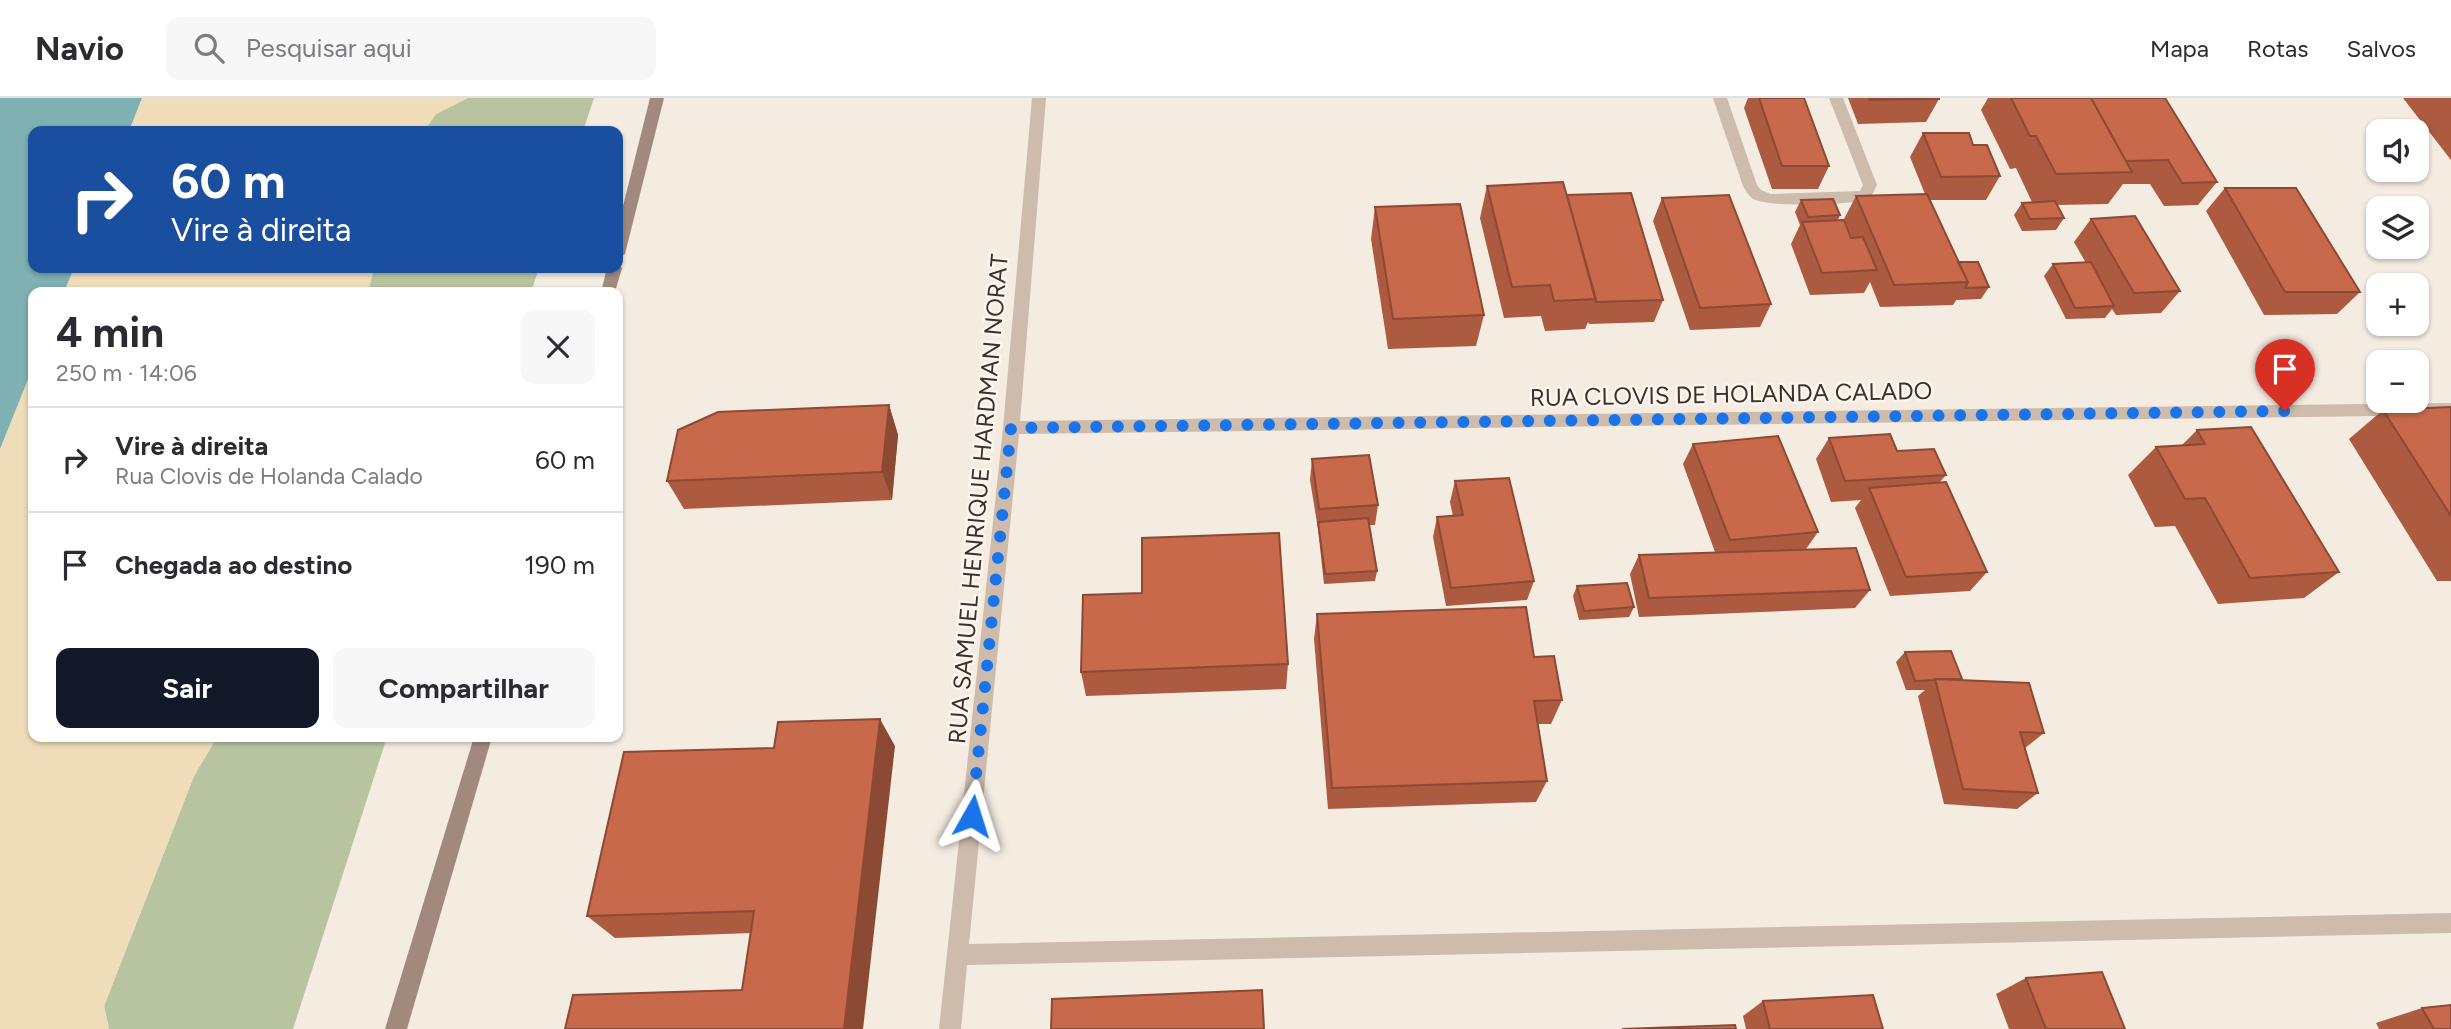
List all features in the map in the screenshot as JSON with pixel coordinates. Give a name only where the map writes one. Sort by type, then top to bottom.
[{"type":"main road","points":[[623,234],[657,98]]},
{"type":"main road","points":[[396,1029],[482,742]]},
{"type":"street","name":"RUA SAMUEL HENRIQUE HARDMAN NORAT","points":[[950,1029],[1011,428],[1039,98]]},
{"type":"street","points":[[1720,98],[1750,186],[1756,194],[1770,199],[1856,198],[1866,194],[1870,185],[1836,98]]},
{"type":"street","name":"RUA CLOVIS DE HOLANDA CALADO","points":[[1011,428],[2451,409]]},
{"type":"street","points":[[959,955],[2451,923]]},
{"type":"green space","points":[[468,98],[594,98],[585,126],[428,126],[436,114]]},
{"type":"green space","points":[[373,273],[537,273],[533,287],[369,287]]},
{"type":"green space","points":[[214,742],[385,742],[293,1029],[109,1029],[104,1006],[194,776]]},
{"type":"sand","points":[[142,98],[468,98],[436,114],[428,126],[131,126]]},
{"type":"sand","points":[[72,273],[373,273],[369,287],[66,287]]},
{"type":"sand","points":[[28,379],[28,742],[214,742],[194,776],[104,1006],[109,1029],[0,1029],[0,449]]},
{"type":"water","points":[[0,98],[142,98],[131,126],[28,126],[28,273],[72,273],[66,287],[28,287],[28,379],[0,449]]},
{"type":"building","points":[[1759,98],[1804,98],[1829,166],[1782,166]]},
{"type":"building","points":[[1869,98],[1939,98],[1939,99],[1870,100]]},
{"type":"building","points":[[2011,98],[2091,98],[2132,172],[2056,174],[2036,136],[2030,136]]},
{"type":"building","points":[[2091,98],[2165,98],[2217,182],[2182,183],[2168,160],[2126,161]]},
{"type":"building","points":[[1923,133],[1969,133],[1973,145],[1987,145],[2000,176],[1941,177]]},
{"type":"building","points":[[1563,182],[1596,299],[1554,301],[1550,285],[1512,287],[1487,186]]},
{"type":"building","points":[[2225,188],[2296,188],[2360,292],[2285,292]]},
{"type":"building","points":[[1631,193],[1663,300],[1596,302],[1567,195]]},
{"type":"building","points":[[1927,194],[1968,282],[1894,285],[1856,196]]},
{"type":"building","points":[[1729,195],[1771,304],[1700,308],[1662,198]]},
{"type":"building","points":[[1833,199],[1840,215],[1808,217],[1801,200]]},
{"type":"building","points":[[2055,201],[2064,218],[2030,219],[2022,203]]},
{"type":"building","points":[[1460,204],[1484,315],[1393,319],[1375,207]]},
{"type":"building","points":[[2135,216],[2180,291],[2134,293],[2091,219]]},
{"type":"building","points":[[1844,220],[1851,238],[1863,237],[1877,270],[1822,273],[1802,222]]},
{"type":"building","points":[[1958,262],[1978,262],[1989,287],[1965,288],[1968,282]]},
{"type":"building","points":[[2091,262],[2114,306],[2075,308],[2053,264]]},
{"type":"building","points":[[889,405],[882,472],[667,481],[678,430],[718,412]]},
{"type":"building","points":[[2451,407],[2451,516],[2385,413],[2429,413],[2429,408]]},
{"type":"building","points":[[2251,427],[2339,572],[2250,578],[2205,498],[2185,499],[2156,447],[2205,444],[2197,430]]},
{"type":"building","points":[[1890,434],[1897,451],[1934,449],[1946,475],[1845,481],[1829,438]]},
{"type":"building","points":[[1778,436],[1818,532],[1730,540],[1693,444]]},
{"type":"building","points":[[1369,455],[1378,505],[1319,509],[1312,459]]},
{"type":"building","points":[[1509,478],[1534,581],[1451,588],[1437,517],[1463,515],[1455,481]]},
{"type":"building","points":[[1946,482],[1987,572],[1906,577],[1869,488]]},
{"type":"building","points":[[1368,518],[1377,571],[1325,574],[1318,522]]},
{"type":"building","points":[[1279,533],[1288,664],[1081,672],[1083,595],[1142,593],[1142,538]]},
{"type":"building","points":[[1856,548],[1870,590],[1649,598],[1639,555]]},
{"type":"building","points":[[1627,583],[1634,607],[1584,611],[1577,586]]},
{"type":"building","points":[[1526,607],[1534,657],[1554,656],[1562,700],[1534,701],[1547,781],[1332,788],[1317,614]]},
{"type":"building","points":[[1951,651],[1962,679],[1915,681],[1905,652]]},
{"type":"building","points":[[1935,679],[2029,683],[2044,733],[2020,732],[2038,793],[1963,789]]},
{"type":"building","points":[[880,719],[844,1029],[565,1029],[573,995],[742,990],[754,911],[587,916],[624,752],[774,748],[778,722]]},
{"type":"building","points":[[2102,972],[2125,1029],[2046,1029],[2026,978]]},
{"type":"building","points":[[1262,990],[1264,1029],[1051,1029],[1052,999]]},
{"type":"building","points":[[1873,995],[1883,1029],[1770,1029],[1763,1001]]},
{"type":"building","points":[[2451,1005],[2451,1029],[2434,1029],[2422,1008]]},
{"type":"building","points":[[1735,1025],[1736,1029],[1622,1029]]},
{"type":"route","points":[[972,816],[1011,428],[2285,411]]}]
